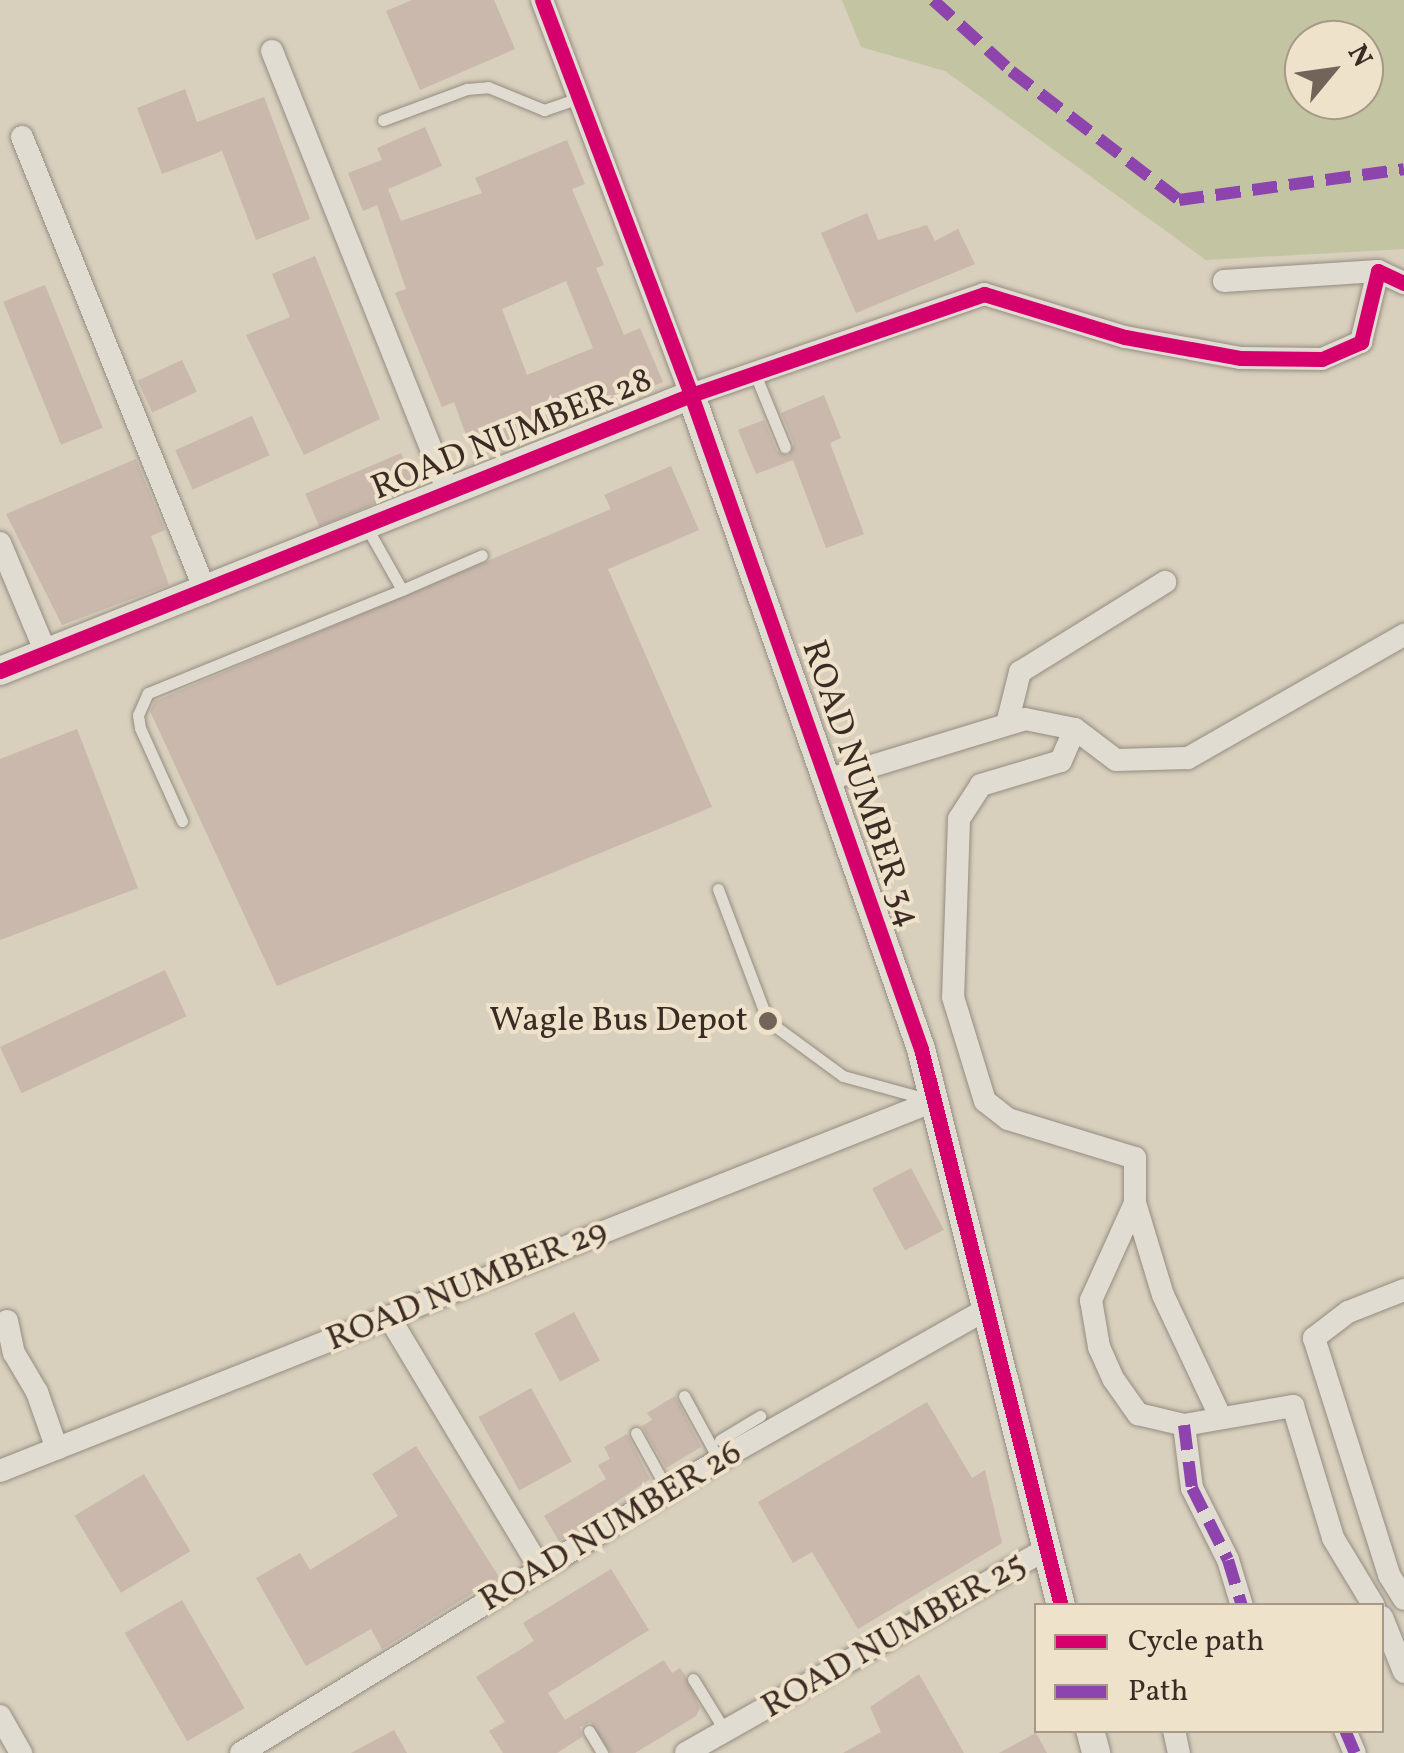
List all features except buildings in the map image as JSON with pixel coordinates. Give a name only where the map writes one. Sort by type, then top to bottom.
[{"type":"street","name":"ROAD NUMBER 34","points":[[542,0],[691,396],[934,1101],[1061,1603]]},
{"type":"street","points":[[272,51],[448,492]]},
{"type":"street","points":[[22,136],[206,592]]},
{"type":"street","points":[[1224,281],[1378,271],[1404,284]]},
{"type":"street","name":"ROAD NUMBER 28","points":[[0,671],[691,396],[984,294],[1124,337],[1240,358],[1322,359],[1360,342],[1378,271]]},
{"type":"street","points":[[0,543],[46,652]]},
{"type":"street","points":[[1007,724],[1020,672],[1166,582]]},
{"type":"street","points":[[826,780],[1024,719],[1075,730],[1116,760],[1188,758],[1404,635]]},
{"type":"street","points":[[1075,730],[1061,761],[981,784],[959,819],[953,997],[985,1101],[1008,1118],[1135,1158],[1136,1203],[1163,1295],[1221,1418]]},
{"type":"street","name":"ROAD NUMBER 29","points":[[0,1471],[934,1101]]},
{"type":"street","points":[[1136,1203],[1091,1300],[1091,1318],[1114,1380],[1138,1414],[1184,1425],[1293,1406],[1333,1538],[1372,1603]]},
{"type":"street","points":[[1404,1290],[1348,1312],[1314,1338],[1389,1575],[1404,1598]]},
{"type":"street","name":"ROAD NUMBER 26","points":[[241,1753],[668,1491],[746,1434],[986,1308]]},
{"type":"street","points":[[389,1317],[541,1570]]},
{"type":"street","points":[[7,1321],[14,1353],[37,1392],[57,1448]]},
{"type":"street","points":[[1184,1425],[1192,1488],[1228,1560],[1241,1603]]},
{"type":"street","name":"ROAD NUMBER 25","points":[[686,1753],[1048,1548]]},
{"type":"street","points":[[1384,1622],[1404,1672]]},
{"type":"street","points":[[0,1716],[21,1753]]},
{"type":"lane","points":[[383,120],[467,89],[488,87],[544,110],[579,98]]},
{"type":"lane","points":[[755,374],[784,446]]},
{"type":"lane","points":[[366,526],[402,590]]},
{"type":"lane","points":[[182,822],[140,728],[138,715],[148,692],[482,555]]},
{"type":"lane","points":[[718,890],[768,1021],[842,1076],[934,1101]]},
{"type":"lane","points":[[684,1396],[720,1450]]},
{"type":"lane","points":[[746,1434],[760,1416]]},
{"type":"lane","points":[[636,1432],[668,1491]]},
{"type":"lane","points":[[693,1679],[725,1732]]},
{"type":"lane","points":[[589,1731],[602,1753]]},
{"type":"green space","points":[[842,0],[1404,0],[1404,249],[1206,260],[945,71],[861,47]]},
{"type":"marked path","points":[[933,0],[1011,71],[1179,200],[1404,169]]},
{"type":"marked path","points":[[1184,1425],[1192,1488],[1228,1560],[1241,1603]]},
{"type":"marked path","points":[[1346,1733],[1355,1753]]},
{"type":"cycle path","points":[[542,0],[691,395],[921,1049],[1060,1603]]},
{"type":"cycle path","points":[[0,671],[691,395],[984,294],[1125,337],[1241,358],[1322,359],[1361,342],[1378,271],[1404,283]]},
{"type":"place","name":"Wagle Bus Depot","points":[[768,1021]]}]
